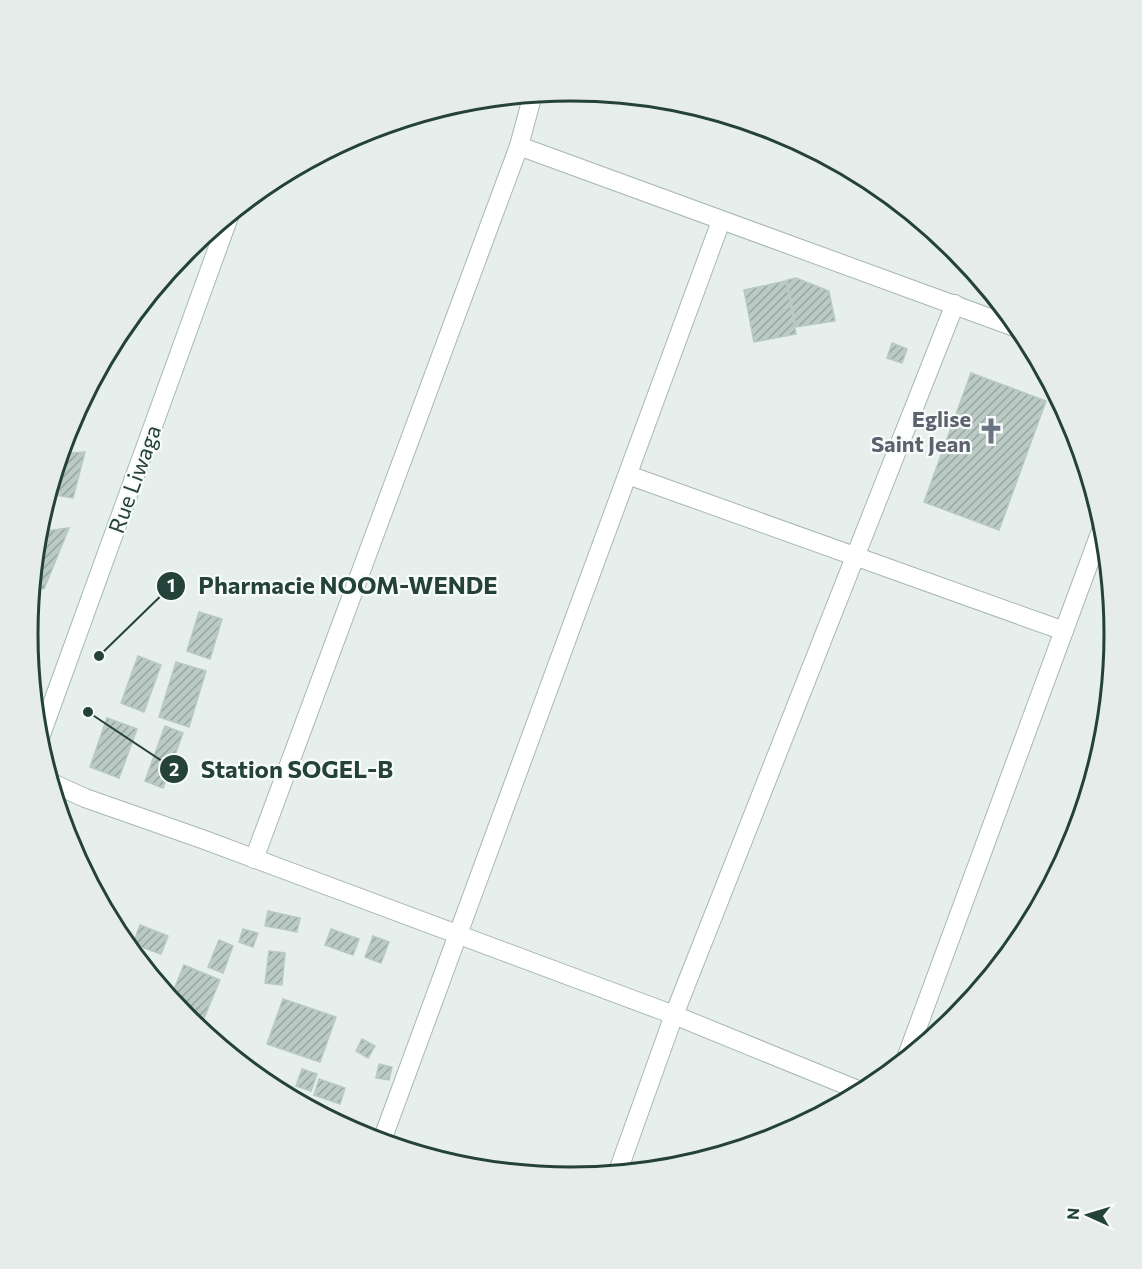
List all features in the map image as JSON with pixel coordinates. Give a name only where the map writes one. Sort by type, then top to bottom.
[{"type":"street","points":[[254,859],[519,146],[531,103]]},
{"type":"street","points":[[519,146],[1003,323]]},
{"type":"street","points":[[384,1134],[721,221]]},
{"type":"street","name":"Rue Liwaga","points":[[45,723],[225,228]]},
{"type":"street","points":[[620,1165],[674,1015],[955,304]]},
{"type":"street","points":[[628,475],[1064,631]]},
{"type":"street","points":[[910,1046],[1096,543]]},
{"type":"street","points":[[60,787],[85,798],[674,1015],[852,1088]]},
{"type":"building","points":[[796,278],[829,291],[835,321],[796,327],[787,280]]},
{"type":"building","points":[[786,281],[796,334],[754,342],[744,290]]},
{"type":"building","points":[[892,343],[907,349],[902,363],[887,358]]},
{"type":"building","points":[[971,373],[1046,401],[999,530],[924,502]]},
{"type":"building","points":[[85,452],[73,498],[56,495],[70,453]]},
{"type":"building","points":[[69,528],[44,589],[40,588],[48,531]]},
{"type":"building","points":[[199,612],[222,619],[210,659],[187,651]]},
{"type":"building","points":[[138,656],[161,665],[144,712],[121,703]]},
{"type":"building","points":[[176,662],[206,671],[189,727],[159,717]]},
{"type":"building","points":[[107,718],[137,729],[119,778],[90,767]]},
{"type":"building","points":[[165,726],[183,733],[163,788],[145,781]]},
{"type":"building","points":[[268,911],[300,918],[297,932],[265,926]]},
{"type":"building","points":[[140,925],[168,936],[161,954],[138,946],[134,941]]},
{"type":"building","points":[[243,929],[258,933],[253,947],[239,942]]},
{"type":"building","points":[[331,929],[359,939],[353,955],[325,945]]},
{"type":"building","points":[[373,936],[389,942],[381,963],[365,957]]},
{"type":"building","points":[[219,940],[233,946],[223,973],[208,967]]},
{"type":"building","points":[[269,951],[285,953],[282,985],[265,983]]},
{"type":"building","points":[[184,965],[220,980],[203,1021],[174,990]]},
{"type":"building","points":[[283,999],[336,1017],[320,1062],[267,1044]]},
{"type":"building","points":[[362,1039],[375,1046],[368,1058],[356,1051]]},
{"type":"building","points":[[379,1064],[392,1067],[389,1080],[376,1078]]},
{"type":"building","points":[[302,1069],[317,1074],[311,1091],[296,1086]]},
{"type":"building","points":[[319,1079],[345,1088],[340,1104],[314,1095]]},
{"type":"place","name":"Eglise Saint Jean","points":[[991,431]]},
{"type":"place","name":"Pharmacie NOOM-WENDE","points":[[99,656]]},
{"type":"place","name":"Station SOGEL-B","points":[[88,712]]}]
